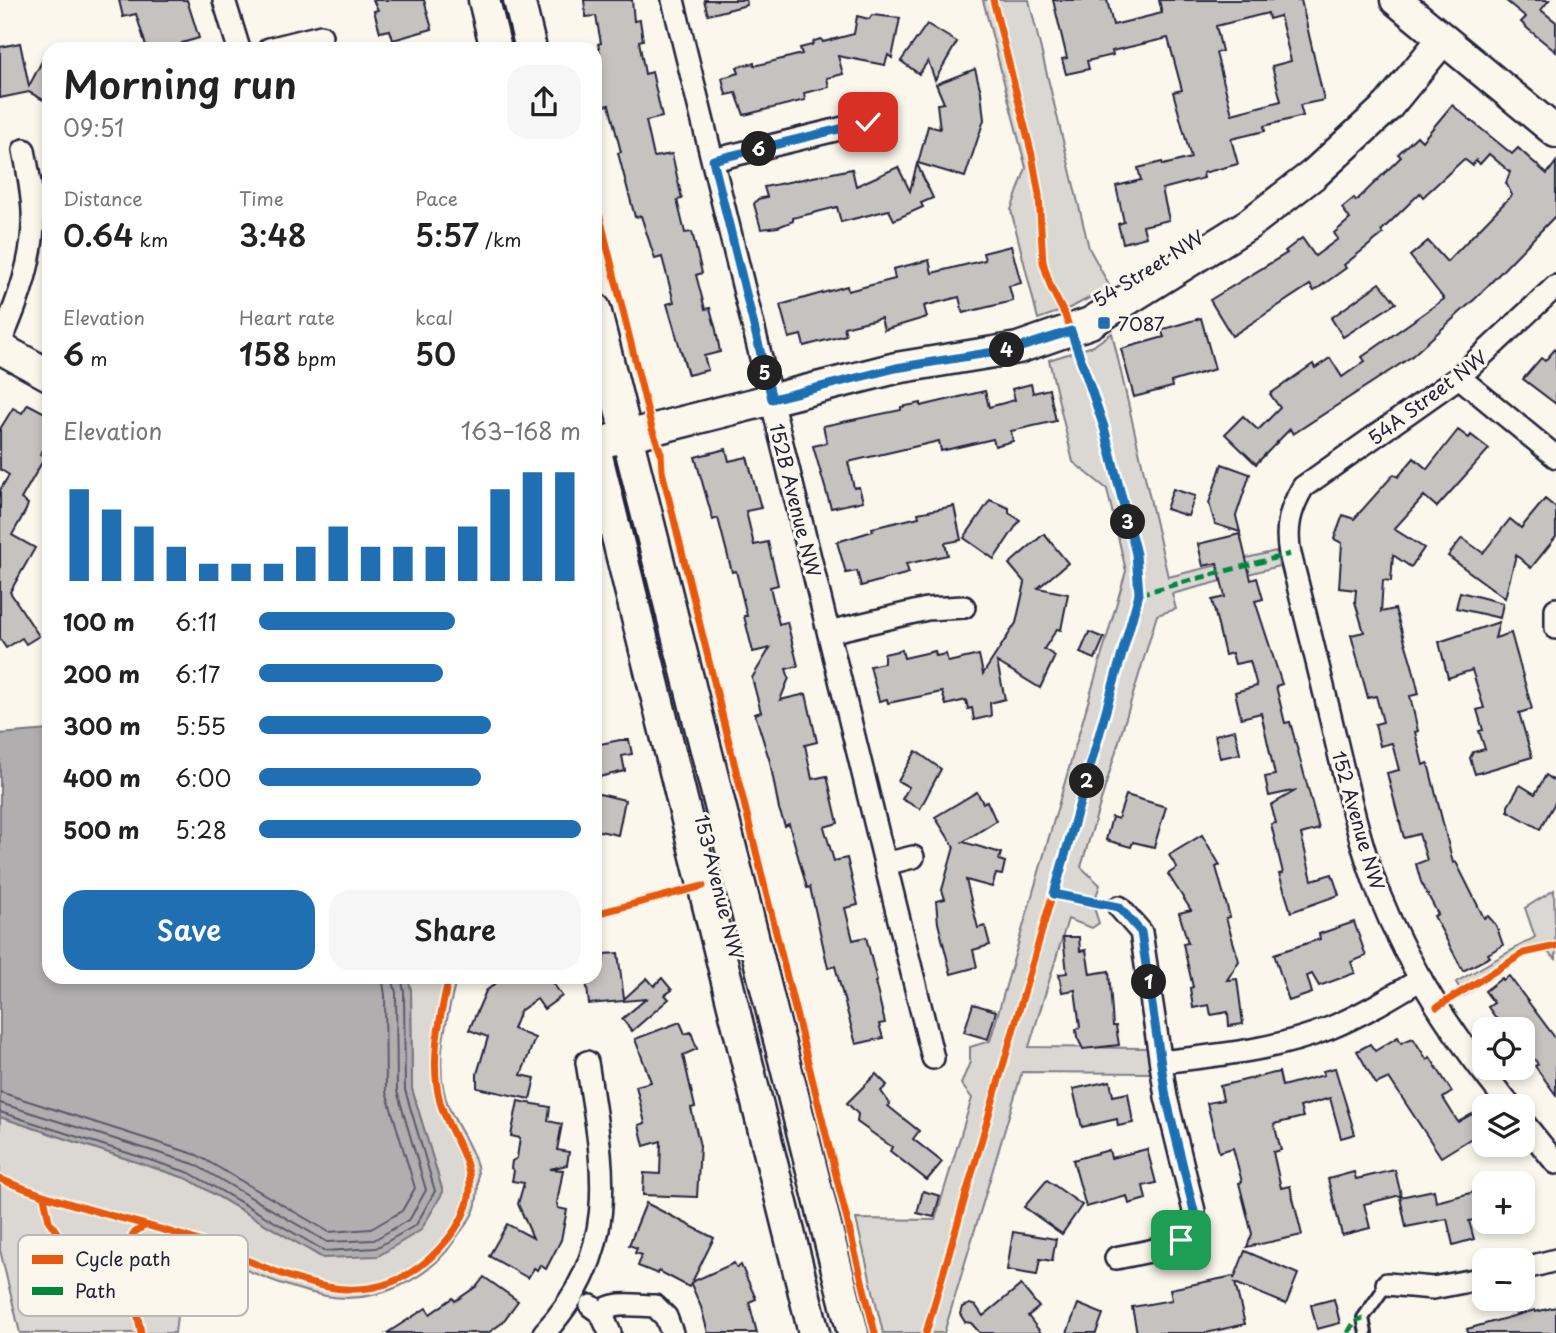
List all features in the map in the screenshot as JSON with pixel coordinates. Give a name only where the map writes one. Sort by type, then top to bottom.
[{"type":"main road","points":[[484,0],[494,42]]},
{"type":"main road","points":[[519,0],[529,42]]},
{"type":"main road","points":[[1396,0],[1556,132]]},
{"type":"main road","name":"54 Street NW","points":[[602,444],[896,368],[1018,348],[1071,331],[1110,312],[1249,225],[1314,174],[1388,106],[1443,39]]},
{"type":"main road","name":"153 Avenue NW","points":[[602,338],[853,1333]]},
{"type":"main road","points":[[0,346],[42,371]]},
{"type":"main road","name":"153 Avenue NW","points":[[602,474],[814,1333]]},
{"type":"street","points":[[224,0],[237,42]]},
{"type":"street","name":"152B Avenue NW","points":[[673,0],[933,1058]]},
{"type":"street","points":[[297,42],[321,36]]},
{"type":"street","points":[[713,160],[868,122]]},
{"type":"street","points":[[0,346],[15,309],[31,247],[33,210],[24,150]]},
{"type":"street","name":"54A Street NW","points":[[1294,503],[1303,487],[1316,477],[1460,377],[1556,286]]},
{"type":"street","points":[[1460,377],[1556,457]]},
{"type":"street","name":"152 Avenue NW","points":[[1294,503],[1288,522],[1290,554],[1359,836],[1380,896],[1421,979],[1455,1036],[1501,1094]]},
{"type":"street","points":[[829,632],[928,608],[964,607]]},
{"type":"street","points":[[1556,609],[1556,628]]},
{"type":"street","points":[[885,864],[913,857]]},
{"type":"street","points":[[1116,1258],[1173,1244],[1186,1235],[1193,1221],[1192,1200],[1166,1097],[1141,932],[1119,907]]},
{"type":"street","points":[[1161,1062],[1264,1048],[1307,1036],[1352,1018],[1421,979]]},
{"type":"street","points":[[544,1333],[575,1294],[598,1234],[604,1184],[587,1062]]},
{"type":"street","points":[[1535,1137],[1556,1163]]},
{"type":"street","points":[[1535,1266],[1556,1260]]},
{"type":"street","points":[[1387,1284],[1433,1288],[1472,1280]]},
{"type":"street","points":[[575,1294],[601,1313]]},
{"type":"street","points":[[610,1333],[601,1319],[601,1313],[606,1307],[614,1305],[655,1306],[666,1317],[672,1333]]},
{"type":"lane","points":[[1366,1333],[1363,1318],[1387,1284]]},
{"type":"shaded area","points":[[983,0],[1029,0],[1089,248],[1110,287],[1072,307],[1038,319],[1011,210],[1026,168]]},
{"type":"shaded area","points":[[1112,333],[1168,577],[1276,551],[1279,566],[1172,594],[1176,609],[1157,615],[1081,867],[1100,885],[1093,905],[1099,923],[1092,928],[1068,919],[1029,1047],[1149,1048],[1152,1073],[1022,1072],[944,1333],[883,1333],[856,1219],[935,1220],[972,1098],[961,1084],[970,1062],[970,1047],[990,1041],[1126,571],[1107,489],[1073,462],[1049,360],[1093,346]]},
{"type":"shaded area","points":[[1554,890],[1556,959],[1545,950],[1525,955],[1464,996],[1456,982],[1535,937],[1525,908]]},
{"type":"shaded area","points":[[409,984],[455,984],[443,1042],[442,1076],[449,1108],[472,1151],[478,1170],[474,1212],[444,1255],[415,1278],[398,1287],[363,1297],[344,1298],[291,1287],[248,1271],[248,1235],[18,1235],[18,1316],[177,1316],[175,1333],[20,1333],[0,1250],[0,1117],[188,1179],[323,1258],[443,1192],[412,1089]]},
{"type":"water","points":[[42,731],[42,984],[409,984],[412,1089],[443,1192],[421,1230],[378,1256],[323,1258],[188,1179],[0,1117],[0,734]]},
{"type":"building","points":[[119,0],[187,0],[199,38],[185,42],[145,42],[136,14],[123,17]]},
{"type":"building","points":[[373,0],[424,0],[432,29],[393,40],[390,30],[380,32],[374,11],[378,10]]},
{"type":"building","points":[[584,0],[632,0],[634,21],[640,20],[643,40],[639,41],[645,74],[652,72],[662,117],[646,121],[654,157],[672,154],[682,199],[677,200],[685,233],[692,232],[702,273],[696,275],[705,309],[710,308],[716,330],[720,352],[704,356],[708,370],[688,375],[667,304],[674,302],[662,257],[655,259],[641,216],[635,217],[609,105],[603,106],[602,102],[602,42],[596,16],[586,17]]},
{"type":"building","points":[[704,0],[746,0],[747,5],[708,15]]},
{"type":"building","points":[[1053,0],[1107,0],[1113,25],[1162,13],[1159,0],[1301,0],[1324,100],[1300,105],[1303,116],[1264,126],[1265,131],[1231,139],[1238,164],[1203,173],[1204,178],[1162,189],[1169,220],[1143,226],[1146,237],[1123,243],[1118,224],[1124,222],[1116,186],[1141,180],[1138,168],[1191,158],[1173,92],[1182,90],[1168,38],[1112,51],[1113,55],[1087,61],[1089,69],[1066,74],[1062,59],[1067,58]],"holes":[[[1268,13],[1269,19],[1280,16],[1291,61],[1272,66],[1281,101],[1232,114],[1216,53],[1222,51],[1216,26]]]},
{"type":"building","points":[[1505,0],[1549,0],[1541,10],[1556,22],[1556,52],[1521,22],[1526,17]]},
{"type":"building","points":[[872,15],[900,18],[892,58],[888,55],[885,65],[838,56],[843,74],[827,78],[829,87],[804,93],[805,100],[744,115],[736,93],[726,95],[722,78],[739,73],[737,67],[754,63],[754,66],[802,54],[800,48],[812,45],[814,41],[821,39],[823,42],[854,34],[857,16],[869,19]]},
{"type":"building","points":[[927,24],[957,42],[935,80],[928,61],[919,74],[901,61]]},
{"type":"building","points":[[20,43],[29,86],[42,61],[42,99],[29,92],[0,98],[0,47]]},
{"type":"building","points":[[975,69],[984,120],[965,177],[918,163],[928,126],[940,129],[937,104],[944,103],[936,84]]},
{"type":"building","points":[[1452,105],[1512,154],[1518,148],[1547,174],[1556,162],[1556,215],[1476,298],[1411,357],[1293,434],[1290,429],[1256,464],[1225,434],[1243,416],[1258,430],[1280,408],[1270,394],[1313,364],[1315,368],[1330,358],[1342,377],[1365,361],[1362,357],[1444,299],[1410,256],[1428,241],[1447,262],[1512,195],[1506,183],[1510,172],[1489,154],[1480,164],[1476,160],[1472,165],[1464,159],[1423,197],[1420,193],[1381,231],[1383,234],[1344,265],[1346,268],[1314,291],[1310,285],[1232,336],[1210,300],[1287,253],[1285,251],[1302,238],[1315,256],[1338,239],[1334,233],[1350,219],[1342,208],[1354,198],[1356,201],[1401,157],[1398,154],[1417,136],[1422,141]]},
{"type":"building","points":[[917,164],[933,198],[921,203],[923,207],[894,220],[889,210],[841,222],[837,207],[793,218],[793,221],[778,227],[761,229],[754,204],[758,199],[767,197],[764,187],[852,169],[856,186],[898,167],[910,191]]},
{"type":"building","points":[[1011,246],[1021,283],[1009,286],[1013,301],[963,313],[959,297],[924,306],[927,317],[884,330],[881,318],[844,327],[846,335],[804,346],[801,335],[789,338],[780,305],[847,286],[848,291],[895,279],[893,269],[929,260],[932,273],[985,260],[983,253]]},
{"type":"building","points":[[1380,283],[1396,303],[1343,337],[1331,318]]},
{"type":"building","points":[[1201,318],[1215,369],[1171,382],[1172,387],[1134,397],[1121,349],[1164,337],[1161,330]]},
{"type":"building","points":[[1556,348],[1556,404],[1523,379],[1541,358],[1545,361]]},
{"type":"building","points":[[1031,384],[1033,393],[1049,389],[1056,421],[1011,431],[1013,441],[995,446],[993,439],[941,451],[939,441],[848,462],[854,488],[859,487],[863,501],[831,508],[813,446],[827,443],[823,426],[985,391],[989,407],[1015,400],[1012,389]]},
{"type":"building","points":[[28,404],[42,411],[42,462],[21,499],[28,504],[12,535],[35,548],[10,592],[39,636],[26,644],[22,638],[6,648],[0,639],[0,490],[9,475],[0,469],[0,429],[13,408],[22,413]]},
{"type":"building","points":[[1458,430],[1469,438],[1471,435],[1489,449],[1437,507],[1424,496],[1394,529],[1424,548],[1411,567],[1393,555],[1391,581],[1383,580],[1381,612],[1395,609],[1412,665],[1419,694],[1410,696],[1418,731],[1415,732],[1423,765],[1428,763],[1453,863],[1456,862],[1484,918],[1488,916],[1496,925],[1503,945],[1488,954],[1490,957],[1463,971],[1434,916],[1438,914],[1421,882],[1416,864],[1427,860],[1419,834],[1404,838],[1387,773],[1399,770],[1392,743],[1380,746],[1375,724],[1383,722],[1376,696],[1368,698],[1351,635],[1364,632],[1355,602],[1356,590],[1339,588],[1342,543],[1334,539],[1343,515],[1354,519],[1394,474],[1398,477],[1414,458],[1427,469]]},
{"type":"building","points":[[726,449],[729,461],[747,457],[761,508],[746,511],[754,545],[768,542],[778,585],[770,587],[779,624],[787,622],[798,666],[786,669],[789,678],[780,700],[806,694],[817,742],[805,745],[812,779],[827,776],[838,823],[824,827],[834,861],[847,858],[858,905],[845,908],[853,940],[866,937],[885,1023],[879,1024],[883,1038],[856,1044],[835,966],[828,968],[810,887],[807,888],[789,824],[785,826],[779,809],[770,762],[755,714],[761,712],[752,678],[770,648],[753,652],[736,571],[732,572],[718,518],[713,520],[695,457]]},
{"type":"building","points":[[1222,464],[1250,474],[1236,516],[1240,532],[1215,524],[1209,503]]},
{"type":"building","points":[[1173,489],[1195,496],[1188,516],[1166,509]]},
{"type":"building","points":[[1545,499],[1556,508],[1556,537],[1531,568],[1516,555],[1505,598],[1448,556],[1462,538],[1483,553],[1510,519],[1521,528]]},
{"type":"building","points":[[990,500],[1009,508],[1009,513],[1020,520],[994,559],[964,538]]},
{"type":"building","points":[[954,506],[961,540],[945,543],[948,555],[906,564],[909,573],[861,586],[857,571],[846,573],[837,542],[873,531],[872,528],[919,517],[918,513]]},
{"type":"building","points":[[1044,534],[1068,563],[1038,588],[1068,594],[1061,630],[1057,629],[1044,649],[1055,656],[1040,688],[997,662],[1005,699],[990,703],[991,716],[974,720],[972,708],[968,709],[966,700],[946,705],[942,692],[888,703],[887,699],[879,701],[870,666],[884,663],[884,654],[902,650],[904,658],[935,651],[936,656],[946,654],[948,662],[979,655],[983,674],[1016,623],[1025,583],[1009,564]]},
{"type":"building","points":[[1240,534],[1251,580],[1257,578],[1263,599],[1255,601],[1282,684],[1276,686],[1285,723],[1290,722],[1319,829],[1301,834],[1312,880],[1332,874],[1339,895],[1291,912],[1279,874],[1283,873],[1271,824],[1276,823],[1271,805],[1297,790],[1269,796],[1265,777],[1275,775],[1261,713],[1241,718],[1235,692],[1257,686],[1250,661],[1235,664],[1232,653],[1225,655],[1212,600],[1225,597],[1217,563],[1203,566],[1198,544]]},
{"type":"building","points":[[1460,592],[1503,603],[1500,618],[1456,608]]},
{"type":"building","points":[[1499,622],[1495,638],[1511,633],[1532,709],[1519,713],[1532,757],[1475,774],[1470,758],[1473,752],[1485,749],[1479,731],[1483,730],[1477,710],[1484,708],[1472,670],[1448,678],[1439,642]]},
{"type":"building","points":[[1089,632],[1104,638],[1095,659],[1080,653]]},
{"type":"building","points":[[1235,730],[1240,754],[1220,758],[1215,735]]},
{"type":"building","points":[[629,740],[632,754],[622,756],[625,771],[602,776],[602,744]]},
{"type":"building","points":[[916,751],[941,769],[920,809],[902,799],[909,787],[898,781]]},
{"type":"building","points":[[1546,775],[1556,782],[1556,801],[1540,829],[1508,811],[1508,806],[1520,785],[1535,794]]},
{"type":"building","points":[[977,792],[983,803],[987,801],[996,821],[963,842],[1001,853],[999,860],[1005,862],[1002,875],[996,874],[992,887],[966,880],[978,928],[985,926],[990,945],[973,950],[977,967],[951,974],[938,923],[936,901],[945,899],[942,890],[954,847],[935,817]]},
{"type":"building","points":[[602,795],[625,800],[618,835],[602,832]]},
{"type":"building","points":[[1126,795],[1166,807],[1154,847],[1133,842],[1131,847],[1106,840],[1112,817],[1118,819]]},
{"type":"building","points":[[1202,835],[1220,865],[1216,867],[1230,917],[1226,918],[1239,961],[1227,980],[1237,979],[1243,1024],[1229,1026],[1228,1012],[1211,1015],[1209,1005],[1193,1008],[1190,988],[1193,987],[1183,944],[1188,943],[1179,913],[1191,910],[1168,874],[1177,868],[1169,855]]},
{"type":"building","points":[[1354,922],[1366,956],[1351,962],[1355,973],[1319,986],[1312,974],[1307,976],[1312,993],[1289,1001],[1274,954],[1320,939],[1319,934]]},
{"type":"building","points":[[1063,937],[1079,937],[1080,951],[1086,950],[1090,974],[1109,971],[1113,1026],[1116,1026],[1119,1045],[1083,1049],[1076,1030],[1080,1027],[1075,990],[1062,992],[1059,974],[1067,973]]},
{"type":"building","points":[[618,953],[624,999],[647,978],[654,986],[662,978],[672,990],[665,995],[669,999],[632,1031],[622,1019],[646,999],[589,1004],[586,984],[602,984],[604,954]]},
{"type":"building","points":[[1509,976],[1556,1039],[1556,1095],[1535,1066],[1538,1064],[1535,1060],[1535,1017],[1495,1017],[1488,1007],[1494,1003],[1485,991],[1502,978],[1503,980]]},
{"type":"building","points":[[495,984],[554,984],[562,996],[544,1009],[537,999],[520,1011],[513,1029],[535,1038],[521,1075],[535,1078],[530,1099],[477,1088],[477,1074],[488,1037],[469,1030],[486,991]]},
{"type":"building","points":[[973,1004],[996,1011],[988,1039],[964,1032]]},
{"type":"building","points":[[680,1022],[685,1034],[691,1032],[697,1049],[683,1055],[695,1107],[691,1108],[700,1146],[697,1197],[643,1195],[644,1173],[660,1174],[661,1141],[644,1146],[639,1125],[645,1123],[636,1086],[651,1082],[635,1039]]},
{"type":"building","points":[[1398,1037],[1401,1043],[1413,1038],[1427,1060],[1430,1057],[1452,1092],[1443,1098],[1458,1122],[1472,1114],[1472,1138],[1441,1157],[1389,1078],[1376,1084],[1357,1051],[1370,1044],[1375,1051]]},
{"type":"building","points":[[1335,1068],[1355,1134],[1341,1138],[1330,1098],[1300,1107],[1303,1117],[1274,1124],[1281,1150],[1273,1152],[1281,1188],[1290,1186],[1302,1235],[1247,1247],[1252,1234],[1233,1148],[1219,1152],[1207,1103],[1223,1100],[1220,1086],[1279,1072],[1282,1086],[1324,1075],[1323,1071]]},
{"type":"building","points":[[876,1074],[887,1085],[881,1091],[890,1104],[888,1106],[919,1131],[913,1139],[942,1162],[927,1180],[890,1151],[892,1147],[857,1122],[858,1114],[847,1103]]},
{"type":"building","points":[[1110,1081],[1113,1096],[1128,1093],[1133,1123],[1118,1126],[1117,1119],[1082,1127],[1073,1089]]},
{"type":"building","points":[[518,1101],[550,1107],[548,1121],[562,1124],[557,1150],[569,1152],[567,1165],[550,1169],[563,1170],[557,1203],[558,1208],[567,1210],[561,1240],[546,1269],[540,1265],[537,1270],[534,1268],[528,1278],[489,1256],[507,1224],[533,1238],[518,1204],[524,1183],[512,1181],[512,1161],[517,1158],[520,1138],[511,1136]]},
{"type":"building","points":[[1147,1149],[1156,1183],[1143,1186],[1146,1199],[1129,1204],[1127,1196],[1086,1207],[1073,1160],[1109,1150],[1111,1158]]},
{"type":"building","points":[[1395,1170],[1401,1195],[1364,1204],[1370,1228],[1342,1235],[1328,1179],[1354,1172],[1356,1179]]},
{"type":"building","points":[[1047,1180],[1082,1205],[1062,1234],[1024,1207]]},
{"type":"building","points":[[1434,1190],[1436,1202],[1472,1193],[1472,1220],[1469,1221],[1474,1239],[1453,1245],[1447,1219],[1406,1227],[1400,1197]]},
{"type":"building","points":[[923,1191],[940,1196],[934,1217],[917,1213]]},
{"type":"building","points":[[646,1203],[714,1238],[692,1282],[734,1263],[737,1268],[741,1265],[756,1299],[749,1302],[757,1333],[708,1333],[691,1284],[689,1287],[659,1271],[658,1274],[638,1266],[642,1255],[635,1253],[637,1248],[629,1245]]},
{"type":"building","points":[[1013,1232],[1056,1239],[1052,1261],[1040,1259],[1037,1275],[1007,1270]]},
{"type":"building","points":[[1245,1251],[1298,1274],[1286,1304],[1235,1283],[1245,1324],[1206,1333],[1137,1333],[1132,1307],[1172,1300],[1170,1289],[1234,1276],[1234,1279]]},
{"type":"building","points":[[484,1277],[518,1301],[502,1323],[488,1333],[387,1333],[426,1308],[430,1314],[453,1298],[455,1301],[477,1286]]},
{"type":"building","points":[[1021,1285],[1039,1307],[1028,1316],[1041,1333],[980,1333],[971,1323],[965,1322],[960,1314],[962,1307],[970,1304],[976,1306],[983,1316]]},
{"type":"building","points":[[1334,1299],[1340,1323],[1317,1329],[1311,1305]]},
{"type":"building","points":[[1078,1304],[1103,1314],[1096,1333],[1067,1333]]},
{"type":"building","points":[[1556,1307],[1556,1333],[1468,1333],[1467,1329]]},
{"type":"marked path","points":[[1139,594],[1290,554]]},
{"type":"marked path","points":[[1348,1333],[1355,1321],[1363,1318]]},
{"type":"cycle path","points":[[926,1333],[1139,594],[1136,554],[1104,427],[1065,315],[1051,288],[1043,262],[1039,195],[1032,155],[993,0]]},
{"type":"cycle path","points":[[602,225],[652,429],[661,453],[662,471],[875,1333]]},
{"type":"cycle path","points":[[602,912],[703,886]]},
{"type":"cycle path","points":[[1437,1007],[1524,953],[1556,946]]},
{"type":"cycle path","points":[[248,1260],[310,1283],[341,1289],[371,1288],[401,1278],[430,1258],[449,1238],[463,1215],[470,1184],[465,1160],[444,1114],[437,1086],[437,1039],[447,984]]},
{"type":"cycle path","points":[[0,1179],[69,1203],[180,1235]]},
{"type":"cycle path","points":[[44,1197],[49,1221],[59,1235]]},
{"type":"cycle path","points":[[133,1235],[144,1226]]},
{"type":"cycle path","points":[[138,1316],[141,1333]]},
{"type":"place","name":"7087","points":[[1104,323]]},
{"type":"route","points":[[868,122],[713,160],[772,399],[896,368],[1018,348],[1071,331],[1104,427],[1136,554],[1139,594],[1054,894],[1119,907],[1141,932],[1166,1097],[1194,1211],[1190,1230],[1181,1240]]}]
